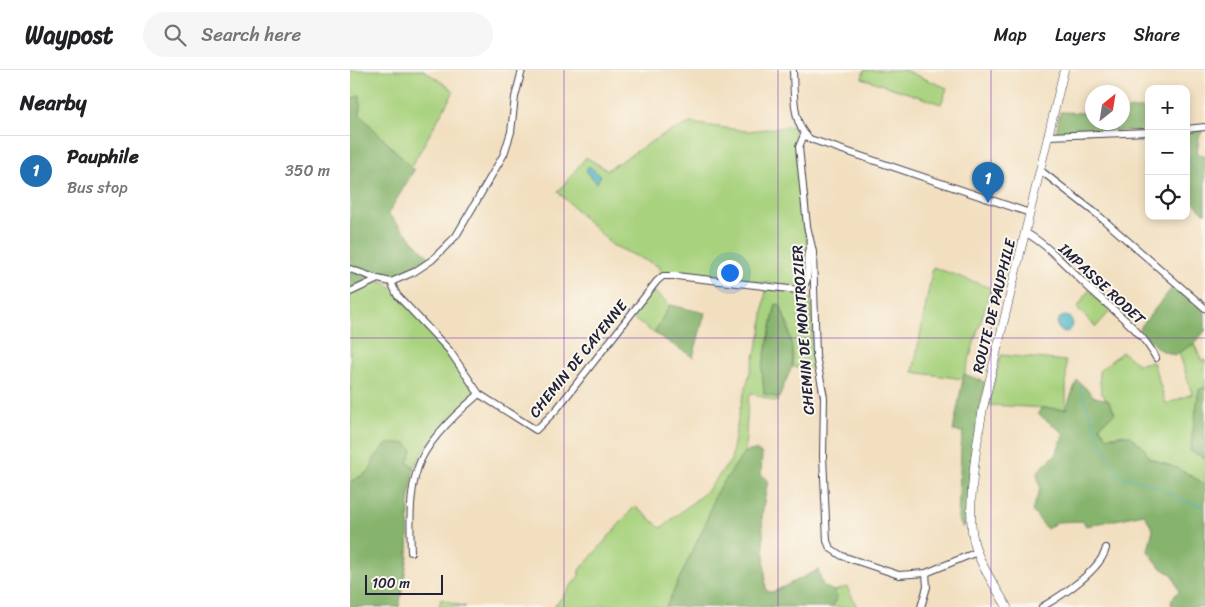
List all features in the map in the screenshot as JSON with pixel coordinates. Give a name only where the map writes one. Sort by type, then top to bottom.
[{"type":"main road","name":"ROUTE DE PAUPHILE","points":[[1007,607],[977,552],[973,539],[972,519],[979,428],[1064,70]]},
{"type":"street","points":[[350,270],[391,282],[414,272],[432,260],[456,236],[504,154],[511,132],[515,97],[522,70]]},
{"type":"street","points":[[794,70],[799,126],[804,134],[845,152],[1030,213]]},
{"type":"street","points":[[1190,128],[1205,128]]},
{"type":"street","points":[[1048,136],[1145,132]]},
{"type":"street","name":"CHEMIN DE MONTROZIER","points":[[804,134],[799,147],[811,244],[816,356],[824,397],[823,456],[827,541],[836,553],[849,560],[899,575],[926,572],[977,552]]},
{"type":"street","points":[[1040,170],[1098,215],[1205,308]]},
{"type":"street","name":"IMPASSE RODET","points":[[1026,232],[1062,262],[1136,332],[1152,350],[1156,358]]},
{"type":"street","name":"CHEMIN DE CAYENNE","points":[[391,282],[397,295],[449,350],[479,394],[536,430],[556,410],[662,276],[798,290],[803,288],[807,281],[805,254],[811,244]]},
{"type":"street","points":[[350,292],[378,279]]},
{"type":"street","points":[[411,552],[413,494],[418,467],[434,441],[479,394]]},
{"type":"street","points":[[1042,607],[1066,593],[1101,560],[1106,548]]},
{"type":"street","points":[[921,607],[926,587],[926,572]]},
{"type":"green space","points":[[350,70],[424,70],[454,91],[411,167],[360,115],[359,95],[350,100]]},
{"type":"green space","points":[[864,70],[904,70],[947,88],[941,104],[862,78]]},
{"type":"green space","points":[[360,95],[360,115],[414,170],[388,214],[430,258],[394,279],[350,266],[350,100]]},
{"type":"green space","points":[[1145,108],[1145,130],[1056,133],[1060,112],[1085,113],[1085,130],[1130,130],[1130,109]]},
{"type":"green space","points":[[690,123],[747,131],[794,126],[807,243],[804,256],[805,276],[798,287],[672,272],[659,274],[660,267],[612,245],[558,192],[586,157],[607,170],[659,137]]},
{"type":"green space","points":[[1203,129],[1199,138],[1197,154],[1205,155],[1205,214],[1190,198],[1190,131]]},
{"type":"green space","points":[[933,267],[991,288],[963,379],[913,372]]},
{"type":"green space","points":[[350,271],[370,278],[370,280],[350,288]]},
{"type":"green space","points":[[379,281],[388,284],[448,352],[474,392],[422,453],[414,467],[408,464],[374,458],[370,471],[351,482],[350,295]]},
{"type":"green space","points":[[1175,284],[1205,312],[1205,331],[1194,344],[1174,355],[1158,349],[1139,329]]},
{"type":"green space","points":[[766,288],[811,296],[813,355],[816,369],[792,367],[789,326],[776,304],[762,369],[764,394],[779,398],[777,402],[751,393],[748,401],[745,452],[716,493],[705,525],[666,607],[601,605],[599,607],[554,607],[579,576],[579,571],[635,506],[661,528],[707,491],[731,460],[740,408],[761,332]]},
{"type":"green space","points":[[652,290],[670,305],[654,333],[632,318]]},
{"type":"green space","points":[[1089,290],[1110,311],[1096,327],[1077,308]]},
{"type":"green space","points":[[776,304],[780,305],[785,319],[793,355],[791,369],[779,398],[764,394],[762,369]]},
{"type":"green space","points":[[670,305],[705,313],[693,357],[654,333]]},
{"type":"green space","points":[[1194,344],[1202,361],[1205,360],[1205,387],[1199,390],[1190,451],[1205,458],[1205,484],[1179,469],[1149,458],[1144,448],[1124,434],[1107,437],[1099,426],[1115,413],[1101,392],[1099,371],[1122,352],[1138,364],[1153,362],[1166,404],[1192,394],[1179,352]]},
{"type":"green space","points":[[1001,355],[1066,361],[1066,409],[988,405]]},
{"type":"green space","points":[[964,374],[985,382],[972,453],[967,521],[963,528],[958,519],[963,432],[953,431]]},
{"type":"green space","points":[[1077,380],[1095,397],[1108,400],[1115,413],[1099,426],[1107,437],[1129,435],[1144,448],[1149,458],[1179,469],[1205,484],[1205,607],[1179,607],[1171,605],[1172,599],[1179,591],[1173,575],[1160,567],[1148,551],[1153,529],[1144,514],[1086,526],[1083,521],[1057,522],[1047,529],[1032,511],[1040,489],[1037,472],[1056,454],[1064,433],[1038,414],[1041,408],[1066,409]]},
{"type":"green space","points":[[1205,387],[1205,458],[1190,451],[1199,390]]},
{"type":"green space","points":[[406,443],[412,450],[408,463],[414,467],[409,503],[408,556],[399,607],[350,607],[350,482],[370,471],[374,458],[387,444]]},
{"type":"green space","points":[[755,450],[762,454],[761,475],[768,480],[762,514],[766,591],[773,592],[818,570],[823,586],[834,591],[837,597],[832,607],[666,607],[705,525],[716,493],[745,452]]},
{"type":"green space","points":[[847,587],[857,607],[832,607],[837,597],[834,591]]},
{"type":"green space","points":[[441,599],[466,607],[439,607]]},
{"type":"water","points":[[589,166],[601,176],[597,183],[586,171]]},
{"type":"water","points":[[1065,316],[1073,324],[1065,332],[1057,324]]},
{"type":"waterway","points":[[1190,166],[1205,179]]},
{"type":"waterway","points":[[1079,385],[1102,446],[1121,476],[1159,487],[1183,501],[1205,507]]},
{"type":"place","name":"Pauphile","points":[[988,203]]}]
